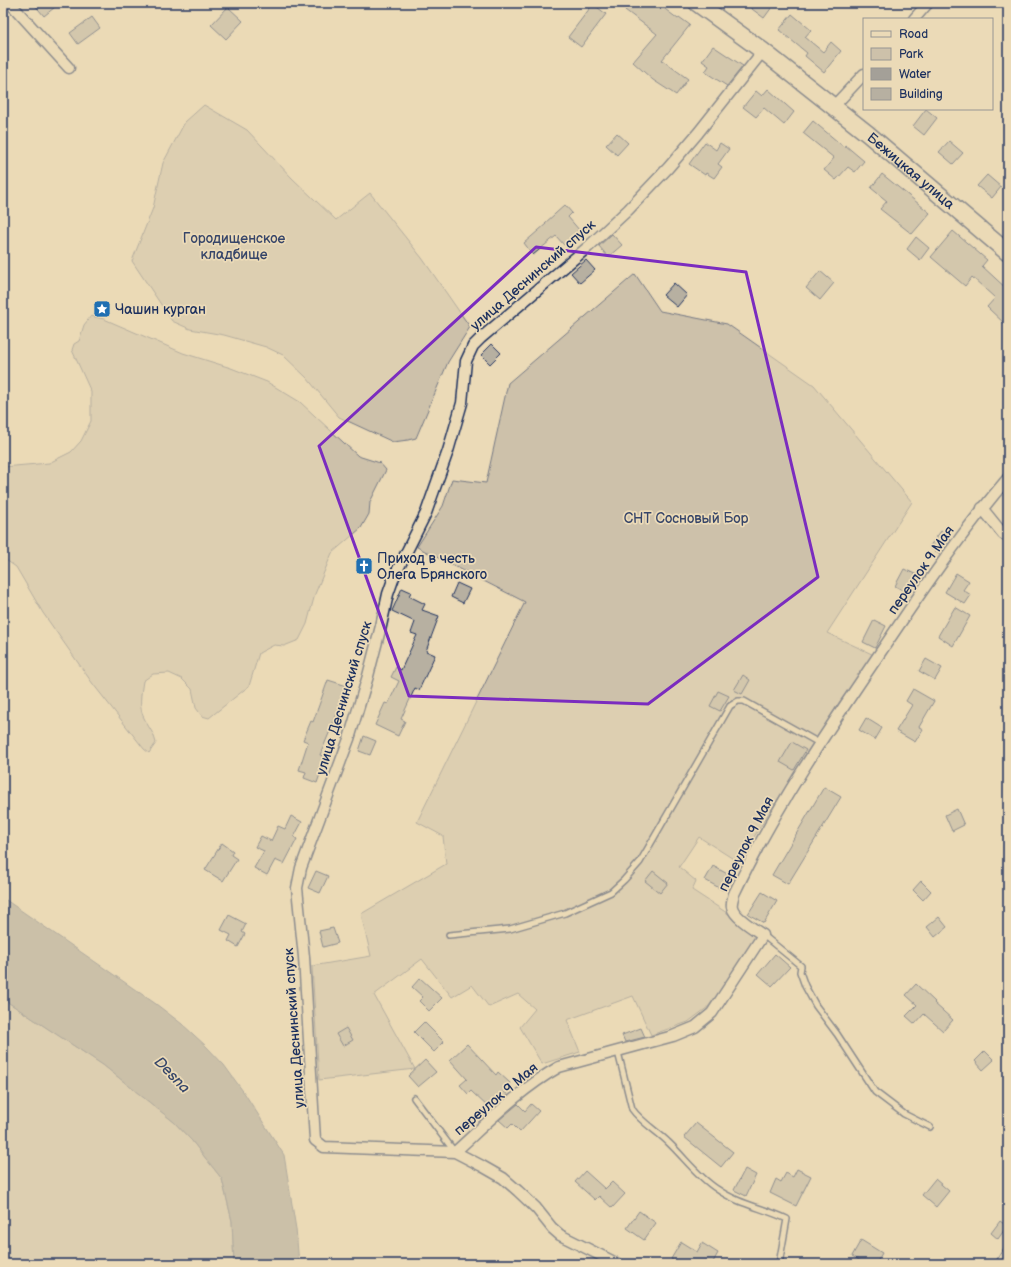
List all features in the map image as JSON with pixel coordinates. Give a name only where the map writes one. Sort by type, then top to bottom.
[{"type":"main road","name":"Бежицкая улица","points":[[697,3],[763,51],[868,134],[1008,253]]},
{"type":"street","points":[[10,3],[69,68]]},
{"type":"street","points":[[915,18],[928,3]]},
{"type":"street","name":"улица Деснинский спуск","points":[[618,1264],[560,1235],[552,1228],[536,1208],[513,1186],[482,1166],[455,1152],[324,1147],[315,1140],[304,957],[297,888],[301,868],[348,739],[368,676],[388,594],[394,577],[426,513],[448,451],[462,403],[466,361],[473,346],[588,247],[628,210],[668,168],[698,133],[763,51]]},
{"type":"street","points":[[833,107],[863,75]]},
{"type":"street","name":"переулок 9 Мая","points":[[455,1152],[502,1109],[542,1077],[559,1067],[673,1036],[695,1027],[712,1013],[763,935],[739,918],[733,912],[732,905],[734,894],[766,830],[819,743],[926,586],[982,508],[1008,478]]},
{"type":"street","points":[[982,508],[1008,537]]},
{"type":"lane","points":[[449,935],[510,929],[565,913],[611,892],[640,862],[730,706],[738,701],[744,701],[819,743]]},
{"type":"lane","points":[[763,935],[801,966],[800,972],[805,986],[816,1006],[837,1034],[875,1092],[904,1114],[930,1127]]},
{"type":"lane","points":[[618,1052],[632,1109],[637,1115],[669,1142],[700,1176],[717,1190],[747,1205],[787,1219],[779,1264]]},
{"type":"lane","points":[[414,1098],[455,1152]]},
{"type":"lane","points":[[998,1264],[1008,1248]]},
{"type":"highlighted area","points":[[536,247],[746,272],[818,577],[648,704],[409,696],[319,446]]},
{"type":"green space","name":"Городищенское кладбище","points":[[204,105],[247,130],[292,178],[336,220],[370,193],[422,258],[470,327],[448,362],[416,438],[393,442],[339,417],[307,378],[283,355],[266,347],[224,335],[190,329],[172,321],[132,261],[153,208],[163,163],[185,122]]},
{"type":"green space","name":"СНТ Сосновый Бор","points":[[635,274],[660,311],[727,324],[814,385],[912,502],[827,633],[874,655],[840,701],[738,862],[699,837],[679,867],[696,881],[692,890],[727,913],[755,937],[753,947],[708,1007],[688,1022],[651,1035],[633,996],[567,1020],[580,1052],[542,1064],[520,1027],[535,1009],[518,994],[489,1007],[472,985],[452,997],[422,959],[374,995],[415,1069],[319,1080],[312,966],[371,956],[361,914],[446,864],[443,836],[417,822],[525,602],[417,547],[443,506],[452,479],[486,483],[508,383]]},
{"type":"green space","points":[[91,316],[104,319],[183,353],[231,368],[267,382],[300,402],[358,456],[380,463],[386,470],[370,502],[369,514],[361,528],[332,553],[315,594],[307,624],[299,640],[284,646],[274,645],[259,653],[249,686],[209,718],[202,716],[196,708],[192,689],[182,679],[169,673],[153,674],[143,681],[141,691],[141,711],[156,743],[149,753],[144,749],[93,684],[43,613],[16,567],[3,558],[3,467],[49,463],[71,452],[81,441],[91,421],[91,392],[72,350],[74,344],[79,341],[84,325]]},
{"type":"green space","points":[[3,999],[103,1065],[174,1122],[192,1141],[222,1179],[232,1221],[234,1264],[3,1264]]},
{"type":"water","name":"Desna","points":[[3,898],[156,1004],[182,1024],[224,1065],[245,1094],[284,1155],[296,1229],[299,1264],[234,1264],[232,1221],[222,1179],[192,1141],[174,1122],[103,1065],[3,999]]},
{"type":"building","points":[[33,3],[60,3],[44,16]]},
{"type":"building","points":[[630,3],[657,3],[678,19],[679,17],[690,25],[662,60],[688,79],[676,95],[653,80],[633,62],[657,34],[625,10]]},
{"type":"building","points":[[744,3],[775,3],[764,18]]},
{"type":"building","points":[[593,4],[606,14],[581,47],[568,37]]},
{"type":"building","points":[[228,7],[243,21],[226,39],[211,25]]},
{"type":"building","points":[[792,14],[811,30],[805,37],[823,52],[831,42],[841,51],[824,72],[805,56],[807,53],[779,30]]},
{"type":"building","points":[[92,17],[100,28],[78,44],[70,33]]},
{"type":"building","points":[[713,46],[743,66],[727,86],[705,72],[709,66],[702,61]]},
{"type":"building","points":[[768,89],[794,112],[784,125],[764,108],[756,117],[743,107],[756,91],[762,96]]},
{"type":"building","points":[[925,110],[937,118],[924,135],[913,126]]},
{"type":"building","points":[[813,121],[844,147],[845,145],[864,161],[855,172],[848,167],[836,180],[824,170],[834,158],[803,133]]},
{"type":"building","points":[[617,133],[628,143],[617,155],[606,145]]},
{"type":"building","points":[[949,141],[963,153],[953,164],[939,152]]},
{"type":"building","points":[[705,142],[716,150],[720,143],[729,149],[718,164],[722,167],[714,178],[706,173],[705,175],[689,164]]},
{"type":"building","points":[[882,174],[930,213],[912,234],[880,209],[887,201],[871,188]]},
{"type":"building","points":[[987,175],[1001,187],[992,198],[977,186]]},
{"type":"building","points":[[565,205],[572,213],[568,217],[580,231],[564,245],[556,236],[533,255],[524,243]]},
{"type":"building","points":[[953,231],[987,260],[982,266],[1008,290],[1008,327],[987,307],[995,298],[972,277],[965,286],[931,257]]},
{"type":"building","points":[[612,234],[622,245],[608,257],[599,246]]},
{"type":"building","points":[[916,237],[929,248],[920,260],[907,249]]},
{"type":"building","points":[[586,260],[595,270],[580,283],[571,273]]},
{"type":"building","points":[[820,271],[834,283],[820,300],[806,288]]},
{"type":"building","points":[[674,283],[687,295],[677,307],[663,295]]},
{"type":"building","points":[[492,344],[501,353],[490,364],[481,355]]},
{"type":"building","points":[[941,531],[951,538],[939,554],[929,547]]},
{"type":"building","points":[[904,569],[917,575],[908,593],[895,586]]},
{"type":"building","points":[[956,573],[969,581],[963,590],[971,595],[965,604],[945,592]]},
{"type":"building","points":[[457,583],[470,589],[463,603],[451,597]]},
{"type":"building","points":[[402,588],[411,592],[409,596],[425,604],[422,610],[439,616],[426,651],[435,655],[419,690],[415,688],[401,719],[405,721],[398,736],[375,725],[385,703],[388,704],[399,681],[391,677],[396,667],[401,670],[417,635],[411,633],[415,622],[392,611]]},
{"type":"building","points":[[955,607],[970,616],[953,646],[938,636]]},
{"type":"building","points":[[874,620],[886,626],[875,648],[863,642]]},
{"type":"building","points":[[926,659],[942,668],[935,680],[919,671]]},
{"type":"building","points":[[743,675],[750,680],[742,694],[734,690]]},
{"type":"building","points":[[328,680],[347,686],[320,755],[326,757],[317,783],[304,778],[306,772],[299,770],[308,742],[303,740],[311,721],[313,722]]},
{"type":"building","points":[[913,689],[934,701],[919,727],[923,729],[915,742],[896,731],[912,705],[906,701]]},
{"type":"building","points":[[718,691],[729,696],[720,711],[710,706]]},
{"type":"building","points":[[866,718],[882,728],[875,740],[859,730]]},
{"type":"building","points":[[364,736],[376,741],[370,755],[359,751]]},
{"type":"building","points":[[792,742],[806,750],[794,770],[780,762]]},
{"type":"building","points":[[824,787],[841,797],[788,884],[772,875]]},
{"type":"building","points":[[957,809],[964,825],[952,831],[945,815]]},
{"type":"building","points":[[291,816],[302,822],[294,837],[297,839],[284,864],[275,860],[267,875],[254,868],[264,851],[255,847],[261,836],[271,841],[278,826],[285,829]]},
{"type":"building","points":[[222,843],[233,851],[231,855],[237,859],[223,881],[205,870]]},
{"type":"building","points":[[713,866],[731,876],[723,890],[705,880]]},
{"type":"building","points":[[316,871],[328,876],[320,893],[308,888]]},
{"type":"building","points":[[653,871],[668,883],[660,893],[645,881]]},
{"type":"building","points":[[921,881],[931,891],[923,900],[913,890]]},
{"type":"building","points":[[762,892],[777,901],[764,923],[748,914]]},
{"type":"building","points":[[229,915],[246,924],[242,932],[245,934],[238,947],[228,941],[231,935],[221,930]]},
{"type":"building","points":[[939,917],[947,927],[935,937],[927,927]]},
{"type":"building","points":[[333,928],[338,943],[323,947],[319,931]]},
{"type":"building","points":[[775,954],[790,967],[772,986],[758,974]]},
{"type":"building","points":[[420,978],[442,998],[429,1011],[419,1001],[423,997],[412,987]]},
{"type":"building","points":[[916,984],[953,1020],[943,1031],[924,1014],[915,1024],[906,1016],[917,1005],[906,995]]},
{"type":"building","points":[[424,1022],[444,1042],[434,1052],[414,1032]]},
{"type":"building","points":[[346,1028],[353,1040],[343,1046],[336,1034]]},
{"type":"building","points":[[641,1028],[645,1037],[625,1042],[622,1035]]},
{"type":"building","points":[[467,1044],[496,1075],[498,1072],[510,1083],[503,1091],[508,1095],[491,1110],[471,1091],[468,1094],[460,1085],[467,1079],[450,1060]]},
{"type":"building","points":[[985,1051],[994,1060],[983,1070],[975,1061]]},
{"type":"building","points":[[425,1060],[436,1072],[418,1087],[408,1076]]},
{"type":"building","points":[[518,1104],[525,1111],[531,1104],[539,1111],[520,1132],[512,1124],[508,1128],[499,1120]]},
{"type":"building","points":[[696,1123],[733,1152],[721,1167],[684,1137]]},
{"type":"building","points":[[745,1169],[756,1175],[746,1196],[734,1190]]},
{"type":"building","points":[[797,1169],[811,1176],[796,1206],[770,1193],[776,1179],[781,1182],[786,1173],[793,1177]]},
{"type":"building","points":[[585,1171],[605,1189],[612,1182],[625,1194],[612,1208],[599,1196],[595,1200],[575,1182]]},
{"type":"building","points":[[935,1179],[949,1191],[936,1207],[922,1195]]},
{"type":"building","points":[[639,1211],[656,1223],[644,1240],[627,1228]]},
{"type":"building","points":[[1000,1221],[1007,1226],[998,1239],[991,1233]]},
{"type":"building","points":[[861,1240],[882,1253],[876,1264],[866,1264],[852,1256]]},
{"type":"building","points":[[681,1242],[697,1252],[702,1243],[718,1253],[712,1264],[679,1264],[671,1259]]},
{"type":"place","name":"Чашин курган","points":[[102,309]]},
{"type":"place","name":"Приход в честь Олега Брянского","points":[[364,566]]}]
